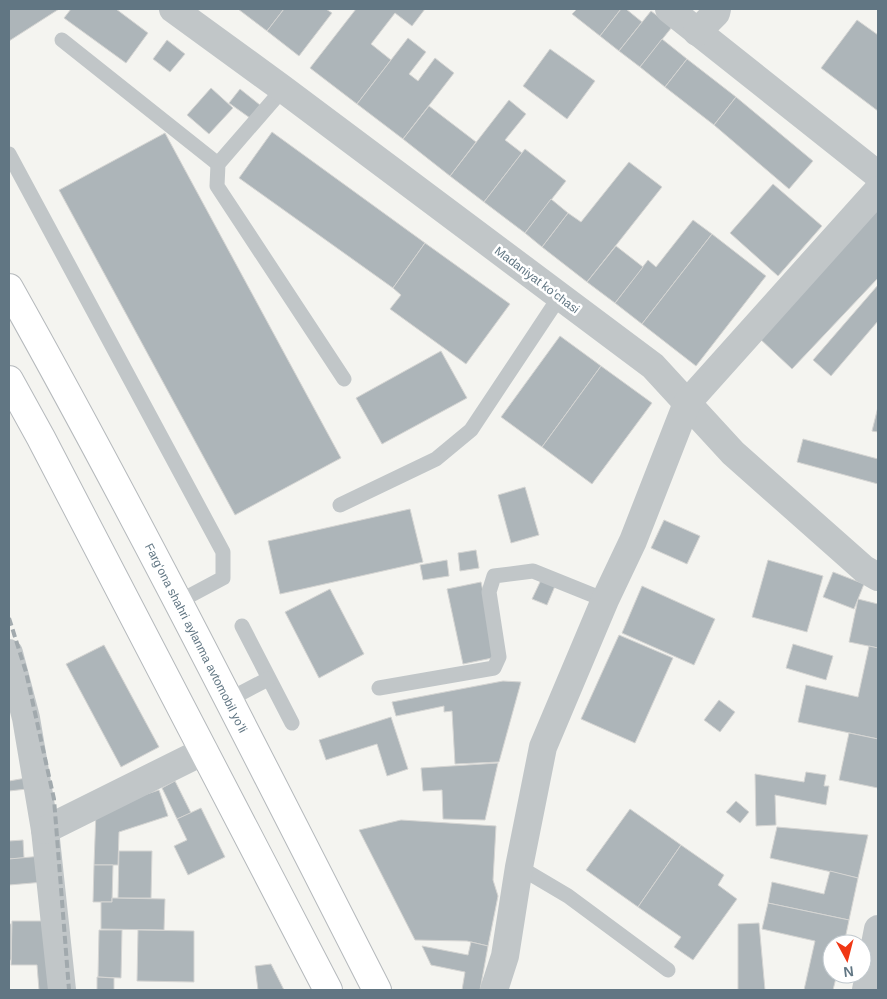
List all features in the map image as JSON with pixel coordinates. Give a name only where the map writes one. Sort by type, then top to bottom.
[{"type":"highway","name":"Fargʻona shahri aylanma avtomobil yoʻli","points":[[9,288],[82,420],[178,602],[377,990]]},
{"type":"highway","points":[[9,380],[328,990]]},
{"type":"street","name":"Madaniyat koʻchasi","points":[[174,9],[653,366],[733,453],[864,569],[878,576]]},
{"type":"street","points":[[669,9],[878,175]]},
{"type":"street","points":[[697,32],[716,13],[717,9]]},
{"type":"street","points":[[494,990],[505,956],[519,867],[543,747],[605,600],[633,541],[687,404],[878,190]]},
{"type":"street","points":[[9,653],[26,718],[45,830],[62,990]]},
{"type":"street","points":[[45,830],[204,751]]},
{"type":"street","points":[[872,978],[878,929]]},
{"type":"lane","points":[[62,40],[218,164]]},
{"type":"lane","points":[[282,88],[218,164],[217,186],[344,379]]},
{"type":"lane","points":[[9,154],[223,552],[223,578],[178,602]]},
{"type":"lane","points":[[340,505],[436,459],[471,430],[560,296]]},
{"type":"lane","points":[[379,688],[494,668],[499,657],[489,592],[494,576],[533,571],[605,600]]},
{"type":"lane","points":[[242,626],[292,723]]},
{"type":"lane","points":[[228,700],[268,679]]},
{"type":"lane","points":[[519,867],[568,896],[668,970]]},
{"type":"building","points":[[9,9],[59,9],[9,41]]},
{"type":"building","points":[[71,9],[116,9],[148,33],[126,63],[64,18]]},
{"type":"building","points":[[238,9],[284,9],[267,31]]},
{"type":"building","points":[[284,9],[326,9],[332,13],[299,56],[267,31]]},
{"type":"building","points":[[356,9],[425,9],[412,26],[395,13],[371,44],[391,60],[357,104],[310,68]]},
{"type":"building","points":[[577,9],[621,9],[600,36],[572,14]]},
{"type":"building","points":[[621,9],[626,9],[642,22],[619,51],[600,36]]},
{"type":"building","points":[[651,11],[672,27],[640,67],[619,51]]},
{"type":"building","points":[[857,20],[878,35],[878,111],[821,68]]},
{"type":"building","points":[[408,38],[426,52],[409,74],[418,81],[435,58],[454,73],[403,139],[357,104]]},
{"type":"building","points":[[662,39],[687,59],[665,87],[640,67]]},
{"type":"building","points":[[167,40],[185,54],[170,72],[153,59]]},
{"type":"building","points":[[550,49],[595,81],[567,119],[523,86]]},
{"type":"building","points":[[687,59],[736,97],[714,125],[665,87]]},
{"type":"building","points":[[211,88],[233,108],[209,134],[187,115]]},
{"type":"building","points":[[240,89],[260,105],[250,118],[229,103]]},
{"type":"building","points":[[736,97],[813,161],[789,189],[714,125]]},
{"type":"building","points":[[509,100],[526,114],[505,140],[522,153],[484,202],[450,176]]},
{"type":"building","points":[[429,106],[476,142],[450,176],[403,139]]},
{"type":"building","points":[[272,132],[425,243],[393,288],[239,178]]},
{"type":"building","points":[[165,133],[341,458],[235,515],[59,190]]},
{"type":"building","points":[[525,149],[566,181],[525,233],[484,202]]},
{"type":"building","points":[[629,162],[662,187],[587,282],[542,247],[568,213],[581,222]]},
{"type":"building","points":[[773,184],[822,226],[778,276],[730,233]]},
{"type":"building","points":[[551,199],[568,213],[542,247],[525,233]]},
{"type":"building","points":[[878,208],[878,278],[792,369],[758,337]]},
{"type":"building","points":[[693,220],[712,234],[642,324],[615,303],[648,260],[656,267]]},
{"type":"building","points":[[712,234],[766,276],[696,366],[642,324]]},
{"type":"building","points":[[425,243],[510,304],[466,364],[390,309],[401,295],[393,288]]},
{"type":"building","points":[[616,246],[643,267],[615,303],[587,282]]},
{"type":"building","points":[[878,285],[878,321],[831,376],[813,360]]},
{"type":"building","points":[[560,336],[601,366],[542,447],[501,417]]},
{"type":"building","points":[[441,351],[467,398],[382,444],[356,398]]},
{"type":"building","points":[[601,366],[652,403],[592,484],[542,447]]},
{"type":"building","points":[[878,407],[878,432],[872,431]]},
{"type":"building","points":[[803,439],[878,459],[878,484],[797,462]]},
{"type":"building","points":[[525,487],[539,535],[511,543],[498,495]]},
{"type":"building","points":[[410,509],[423,562],[280,594],[268,541]]},
{"type":"building","points":[[664,520],[700,536],[687,564],[651,548]]},
{"type":"building","points":[[476,550],[479,568],[460,571],[458,553]]},
{"type":"building","points":[[447,560],[449,576],[423,580],[420,565]]},
{"type":"building","points":[[768,560],[823,576],[807,632],[752,617]]},
{"type":"building","points":[[833,572],[864,584],[854,609],[823,597]]},
{"type":"building","points":[[541,580],[555,586],[547,605],[532,599]]},
{"type":"building","points":[[481,582],[497,657],[463,664],[447,589]]},
{"type":"building","points":[[642,586],[715,619],[694,665],[622,633]]},
{"type":"building","points":[[330,589],[364,654],[319,678],[285,612]]},
{"type":"building","points":[[858,599],[878,604],[878,648],[849,642]]},
{"type":"building","points":[[619,635],[673,658],[635,743],[581,719]]},
{"type":"building","points":[[793,644],[833,656],[826,680],[786,668]]},
{"type":"building","points":[[104,645],[159,747],[121,767],[66,664]]},
{"type":"building","points":[[869,646],[878,648],[878,739],[798,722],[806,685],[858,697]]},
{"type":"building","points":[[503,681],[521,682],[499,762],[455,764],[452,711],[444,712],[444,706],[396,716],[392,702]]},
{"type":"building","points":[[719,700],[735,712],[720,732],[704,720]]},
{"type":"building","points":[[391,717],[408,769],[387,776],[377,744],[326,760],[319,740]]},
{"type":"building","points":[[849,733],[878,739],[878,788],[839,780]]},
{"type":"building","points":[[498,763],[485,820],[443,819],[442,790],[423,791],[421,768]]},
{"type":"building","points":[[806,772],[826,775],[824,786],[829,786],[826,805],[775,795],[776,825],[756,826],[755,774],[804,782]]},
{"type":"building","points":[[26,778],[27,789],[9,791],[9,781]]},
{"type":"building","points":[[175,781],[191,813],[177,819],[162,788]]},
{"type":"building","points":[[159,790],[168,816],[119,832],[118,865],[94,865],[96,811]]},
{"type":"building","points":[[736,801],[749,812],[740,823],[726,812]]},
{"type":"building","points":[[201,808],[225,857],[188,875],[174,846],[187,840],[177,819]]},
{"type":"building","points":[[630,809],[681,845],[638,907],[586,870]]},
{"type":"building","points":[[401,820],[496,826],[493,880],[498,896],[488,946],[467,941],[415,940],[359,830]]},
{"type":"building","points":[[777,827],[868,835],[858,878],[770,858]]},
{"type":"building","points":[[23,840],[24,858],[9,859],[9,841]]},
{"type":"building","points":[[681,845],[724,875],[718,885],[737,899],[693,960],[674,947],[681,937],[638,907]]},
{"type":"building","points":[[119,851],[152,851],[151,898],[118,898]]},
{"type":"building","points":[[42,856],[44,882],[9,885],[9,859]]},
{"type":"building","points":[[94,865],[113,865],[112,902],[93,902]]},
{"type":"building","points":[[830,871],[858,878],[849,920],[768,903],[772,882],[824,894]]},
{"type":"building","points":[[112,898],[165,899],[164,930],[101,929],[101,902],[112,902]]},
{"type":"building","points":[[768,903],[849,920],[846,934],[822,934],[822,984],[834,984],[833,990],[804,990],[815,941],[762,929]]},
{"type":"building","points":[[12,921],[53,921],[59,990],[39,990],[37,965],[11,965]]},
{"type":"building","points":[[759,923],[765,990],[738,990],[738,924]]},
{"type":"building","points":[[9,924],[11,924],[11,960],[9,960]]},
{"type":"building","points":[[99,930],[122,930],[121,978],[98,977]]},
{"type":"building","points":[[138,930],[194,931],[194,982],[137,981]]},
{"type":"building","points":[[471,942],[488,946],[480,990],[462,990],[465,972],[431,965],[422,946],[468,955]]},
{"type":"building","points":[[271,964],[284,990],[258,990],[255,966]]},
{"type":"building","points":[[97,977],[114,978],[114,990],[97,990]]},
{"type":"railway","points":[[9,618],[26,672],[54,799],[69,990]]}]
